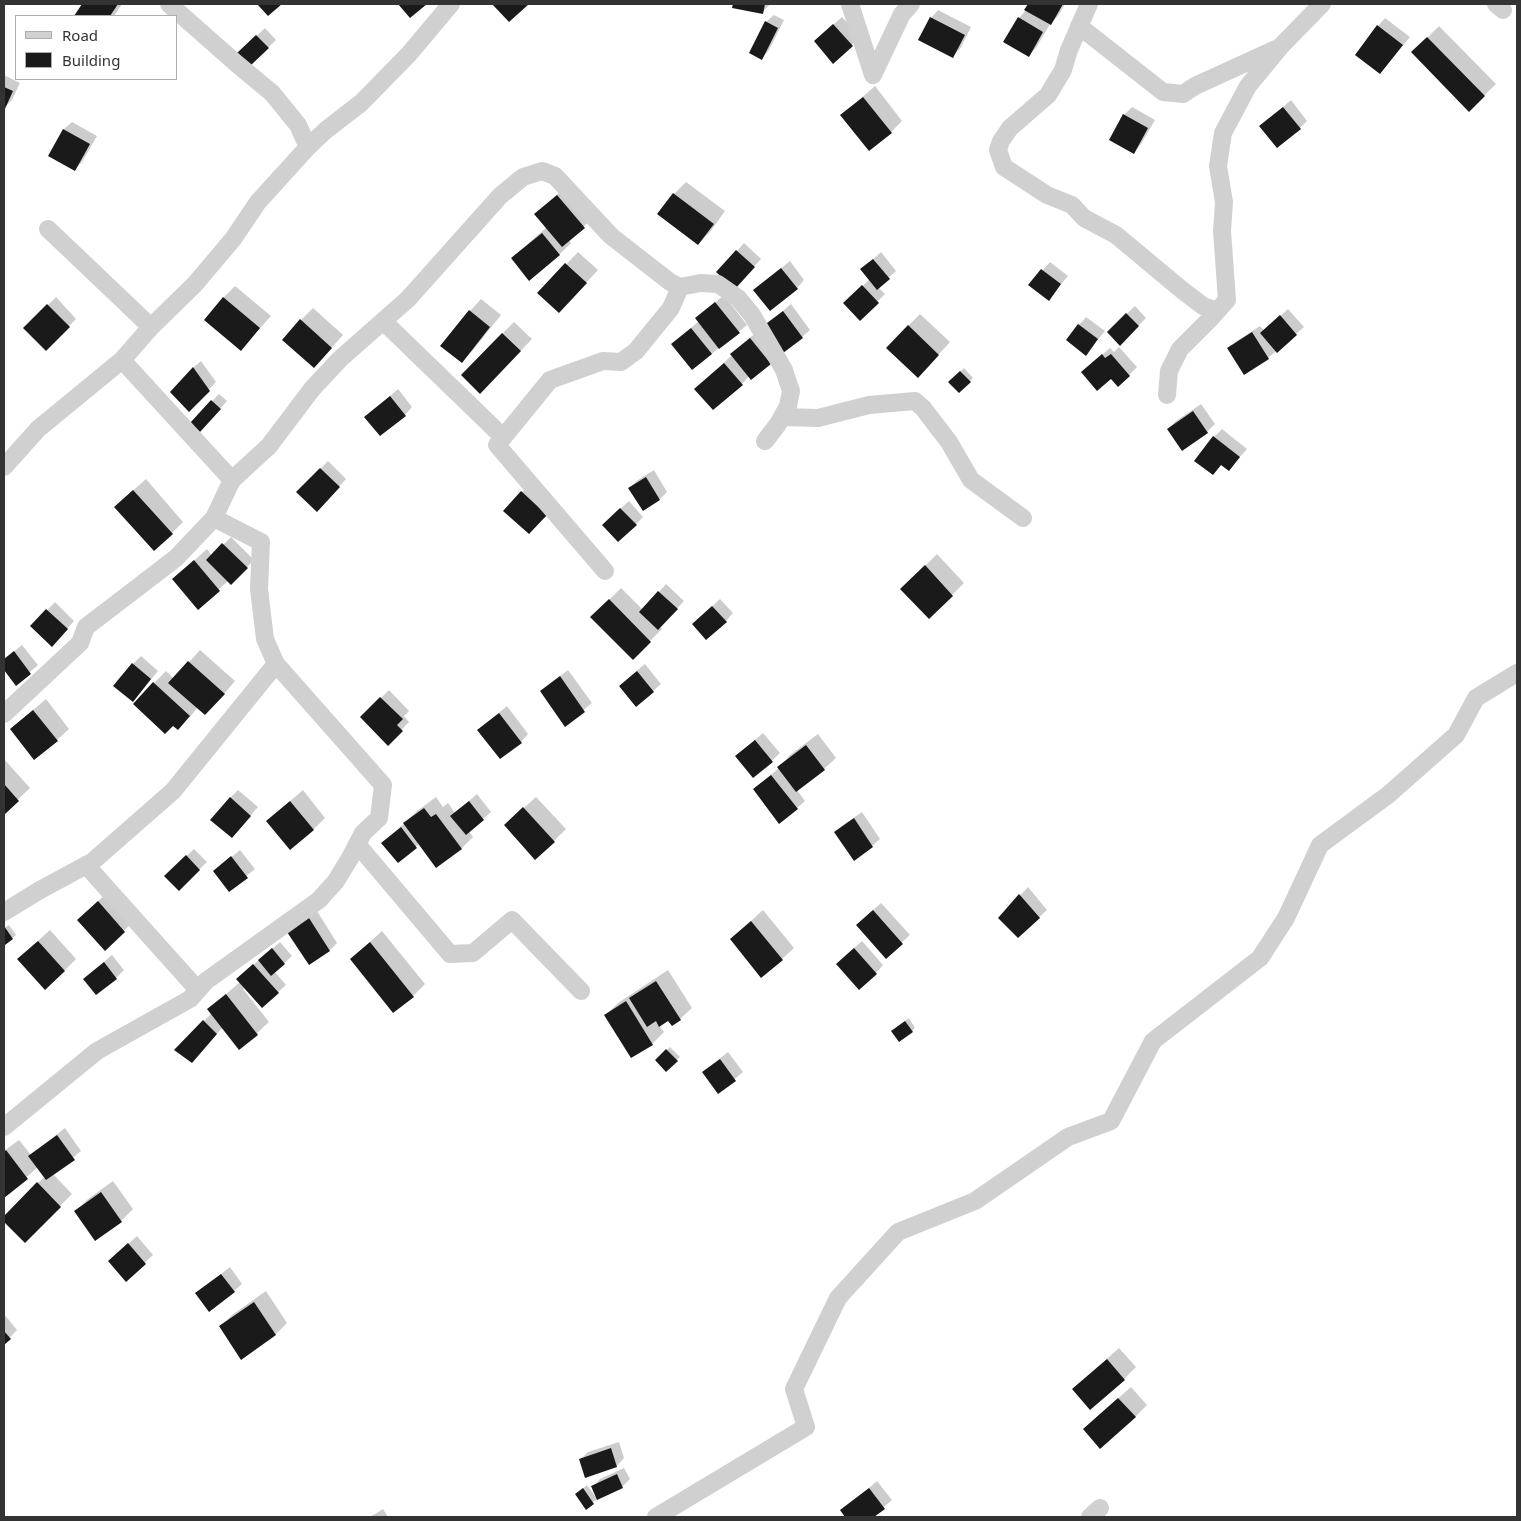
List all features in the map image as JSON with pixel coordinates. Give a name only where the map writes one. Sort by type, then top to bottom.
[{"type":"street","points":[[170,4],[236,64],[272,93],[298,125],[308,147]]},
{"type":"street","points":[[4,467],[38,429],[122,360],[195,284],[233,239],[258,202],[308,147],[326,130],[361,103],[409,54],[450,4]]},
{"type":"street","points":[[850,4],[873,75],[902,14],[911,4]]},
{"type":"street","points":[[1089,4],[1063,70],[1048,95],[1010,128],[1001,141],[998,150],[1004,167],[1047,195],[1072,205],[1084,218],[1116,234],[1182,290],[1203,306],[1217,311]]},
{"type":"street","points":[[1167,395],[1168,371],[1180,349],[1227,300],[1222,231],[1224,202],[1218,166],[1223,133],[1248,86],[1281,46],[1322,4]]},
{"type":"street","points":[[1079,26],[1163,92],[1183,94],[1195,86],[1281,46]]},
{"type":"street","points":[[4,714],[80,643],[86,627],[176,558],[214,518],[232,480],[270,446],[312,389],[340,359],[408,299],[500,196],[523,177],[542,171],[555,176],[611,236],[670,282],[680,287],[700,283],[718,284],[738,298],[752,316],[784,370],[791,391],[788,406],[764,441]]},
{"type":"street","points":[[48,229],[152,327]]},
{"type":"street","points":[[605,571],[497,445],[550,380],[604,361],[621,362],[636,351],[671,308],[680,287]]},
{"type":"street","points":[[383,321],[503,437]]},
{"type":"street","points":[[122,360],[232,480]]},
{"type":"street","points":[[782,417],[818,418],[869,405],[915,402],[923,408],[949,442],[971,480],[1023,518]]},
{"type":"street","points":[[4,1127],[96,1051],[190,999],[206,981],[319,900],[336,882],[363,833],[379,818],[383,785],[276,664],[265,639],[259,589],[261,542],[214,518]]},
{"type":"street","points":[[4,912],[92,862],[173,791],[276,664]]},
{"type":"street","points":[[656,1517],[806,1428],[794,1389],[798,1380],[838,1298],[898,1232],[975,1201],[1068,1138],[1111,1121],[1153,1041],[1260,958],[1286,918],[1320,845],[1388,795],[1456,735],[1476,698],[1517,672]]},
{"type":"street","points":[[357,844],[450,954],[474,953],[512,920],[581,991]]},
{"type":"street","points":[[86,865],[198,990]]},
{"type":"building","points":[[82,4],[118,4],[111,15],[75,15]]},
{"type":"building","points":[[257,4],[282,4],[268,16]]},
{"type":"building","points":[[398,4],[427,4],[410,18]]},
{"type":"building","points":[[492,4],[529,4],[509,22]]},
{"type":"building","points":[[733,4],[765,4],[763,14],[732,8]]},
{"type":"building","points":[[1028,4],[1063,4],[1051,25],[1024,10]]},
{"type":"building","points":[[930,17],[965,35],[953,58],[918,40]]},
{"type":"building","points":[[1018,17],[1043,32],[1029,57],[1003,42]]},
{"type":"building","points":[[765,21],[778,28],[762,60],[749,53]]},
{"type":"building","points":[[833,24],[853,46],[833,64],[814,41]]},
{"type":"building","points":[[1377,25],[1403,45],[1380,74],[1355,55]]},
{"type":"building","points":[[256,35],[269,48],[250,66],[237,53]]},
{"type":"building","points":[[1427,37],[1485,96],[1469,112],[1411,52]]},
{"type":"building","points":[[4,87],[13,91],[4,111]]},
{"type":"building","points":[[863,97],[892,133],[869,151],[840,115]]},
{"type":"building","points":[[1283,107],[1301,129],[1277,148],[1259,126]]},
{"type":"building","points":[[1123,114],[1148,128],[1134,154],[1109,140]]},
{"type":"building","points":[[63,129],[90,144],[75,171],[48,156]]},
{"type":"building","points":[[673,193],[714,224],[698,245],[657,214]]},
{"type":"building","points":[[557,195],[585,228],[562,247],[534,214]]},
{"type":"building","points":[[542,233],[560,255],[529,281],[511,258]]},
{"type":"building","points":[[736,250],[755,267],[735,289],[716,272]]},
{"type":"building","points":[[873,259],[890,279],[877,290],[860,269]]},
{"type":"building","points":[[565,263],[587,283],[559,313],[537,293]]},
{"type":"building","points":[[781,268],[798,289],[770,311],[753,290]]},
{"type":"building","points":[[1041,269],[1061,284],[1049,301],[1028,285]]},
{"type":"building","points":[[862,285],[879,303],[860,321],[843,303]]},
{"type":"building","points":[[223,297],[260,328],[241,351],[204,320]]},
{"type":"building","points":[[715,302],[740,333],[719,349],[695,318]]},
{"type":"building","points":[[47,304],[70,327],[46,351],[23,328]]},
{"type":"building","points":[[469,310],[490,327],[462,363],[440,346]]},
{"type":"building","points":[[783,311],[803,338],[783,353],[763,326]]},
{"type":"building","points":[[1126,313],[1139,326],[1120,346],[1107,332]]},
{"type":"building","points":[[1280,315],[1297,335],[1277,353],[1260,333]]},
{"type":"building","points":[[300,319],[332,348],[314,368],[282,340]]},
{"type":"building","points":[[1078,324],[1098,339],[1086,356],[1066,340]]},
{"type":"building","points":[[908,325],[939,355],[918,378],[886,348]]},
{"type":"building","points":[[691,328],[712,354],[692,370],[671,344]]},
{"type":"building","points":[[1252,332],[1269,359],[1244,375],[1227,348]]},
{"type":"building","points":[[502,333],[521,351],[480,394],[461,375]]},
{"type":"building","points":[[750,338],[771,364],[751,380],[730,354]]},
{"type":"building","points":[[1102,354],[1105,358],[1111,354],[1130,376],[1118,387],[1111,379],[1097,391],[1081,372]]},
{"type":"building","points":[[724,363],[743,385],[713,410],[694,389]]},
{"type":"building","points":[[193,367],[210,391],[189,412],[170,392]]},
{"type":"building","points":[[960,371],[971,382],[959,393],[948,382]]},
{"type":"building","points":[[390,396],[406,416],[380,436],[364,417]]},
{"type":"building","points":[[211,400],[221,409],[200,432],[190,423]]},
{"type":"building","points":[[1193,411],[1208,433],[1182,451],[1167,429]]},
{"type":"building","points":[[1213,436],[1240,457],[1229,471],[1221,465],[1213,475],[1194,461]]},
{"type":"building","points":[[320,468],[340,487],[317,512],[296,492]]},
{"type":"building","points":[[646,477],[660,500],[643,511],[628,488]]},
{"type":"building","points":[[133,490],[173,534],[154,551],[114,507]]},
{"type":"building","points":[[521,491],[547,515],[529,534],[503,511]]},
{"type":"building","points":[[620,508],[637,525],[618,542],[602,525]]},
{"type":"building","points":[[222,543],[248,568],[231,585],[206,560]]},
{"type":"building","points":[[194,560],[220,591],[198,610],[172,579]]},
{"type":"building","points":[[925,565],[953,596],[929,619],[900,589]]},
{"type":"building","points":[[658,591],[678,609],[658,630],[639,612]]},
{"type":"building","points":[[609,599],[651,642],[633,660],[590,617]]},
{"type":"building","points":[[712,606],[727,622],[706,640],[692,624]]},
{"type":"building","points":[[46,609],[68,629],[52,647],[30,626]]},
{"type":"building","points":[[14,651],[31,674],[16,686],[4,670],[4,659]]},
{"type":"building","points":[[188,661],[225,694],[205,715],[168,683]]},
{"type":"building","points":[[132,663],[151,679],[133,702],[113,686]]},
{"type":"building","points":[[637,671],[654,692],[636,707],[619,686]]},
{"type":"building","points":[[560,676],[585,712],[565,727],[540,691]]},
{"type":"building","points":[[153,682],[190,716],[178,730],[173,726],[165,734],[133,704]]},
{"type":"building","points":[[380,697],[403,719],[397,725],[403,731],[388,746],[360,717]]},
{"type":"building","points":[[33,710],[58,741],[34,760],[10,729]]},
{"type":"building","points":[[499,713],[522,743],[500,759],[477,730]]},
{"type":"building","points":[[755,740],[773,762],[753,778],[735,756]]},
{"type":"building","points":[[806,745],[825,770],[796,792],[777,767]]},
{"type":"building","points":[[771,775],[798,809],[779,824],[753,789]]},
{"type":"building","points":[[4,784],[19,801],[4,815]]},
{"type":"building","points":[[230,797],[251,816],[232,838],[210,820]]},
{"type":"building","points":[[290,801],[314,830],[290,850],[266,821]]},
{"type":"building","points":[[469,801],[484,820],[466,835],[450,816]]},
{"type":"building","points":[[523,807],[555,842],[535,860],[504,825]]},
{"type":"building","points":[[424,808],[431,817],[436,814],[462,849],[436,868],[403,823]]},
{"type":"building","points":[[854,818],[873,847],[854,861],[834,832]]},
{"type":"building","points":[[401,827],[417,848],[398,863],[381,843]]},
{"type":"building","points":[[186,855],[200,870],[179,891],[164,876]]},
{"type":"building","points":[[231,856],[248,878],[229,892],[213,871]]},
{"type":"building","points":[[1019,894],[1040,918],[1018,938],[998,918]]},
{"type":"building","points":[[98,901],[125,932],[105,951],[77,920]]},
{"type":"building","points":[[873,910],[903,944],[886,959],[856,925]]},
{"type":"building","points":[[309,918],[330,951],[309,965],[287,932]]},
{"type":"building","points":[[751,921],[783,960],[761,978],[730,939]]},
{"type":"building","points":[[4,926],[13,939],[5,945],[4,942]]},
{"type":"building","points":[[38,941],[65,971],[45,990],[17,959]]},
{"type":"building","points":[[370,942],[414,997],[393,1013],[350,959]]},
{"type":"building","points":[[272,948],[285,964],[271,976],[258,960]]},
{"type":"building","points":[[854,948],[877,974],[859,990],[836,964]]},
{"type":"building","points":[[104,962],[117,979],[96,995],[83,979]]},
{"type":"building","points":[[253,964],[279,993],[262,1008],[236,979]]},
{"type":"building","points":[[656,981],[681,1020],[672,1026],[668,1021],[659,1027],[656,1021],[647,1027],[629,998]]},
{"type":"building","points":[[226,994],[258,1035],[239,1050],[207,1009]]},
{"type":"building","points":[[626,1001],[653,1045],[631,1058],[604,1015]]},
{"type":"building","points":[[203,1020],[217,1034],[192,1063],[174,1050]]},
{"type":"building","points":[[905,1021],[913,1032],[899,1042],[891,1031]]},
{"type":"building","points":[[666,1049],[678,1061],[666,1072],[655,1060]]},
{"type":"building","points":[[720,1059],[736,1081],[718,1094],[702,1072]]},
{"type":"building","points":[[57,1135],[75,1160],[46,1180],[28,1156]]},
{"type":"building","points":[[6,1150],[28,1179],[4,1198],[4,1152]]},
{"type":"building","points":[[37,1182],[61,1207],[25,1243],[4,1222],[4,1216]]},
{"type":"building","points":[[101,1192],[122,1222],[95,1241],[74,1211]]},
{"type":"building","points":[[128,1243],[146,1264],[126,1282],[108,1261]]},
{"type":"building","points":[[221,1274],[235,1292],[209,1312],[195,1293]]},
{"type":"building","points":[[254,1302],[276,1335],[241,1360],[219,1326]]},
{"type":"building","points":[[4,1331],[11,1339],[4,1345]]},
{"type":"building","points":[[1107,1359],[1125,1380],[1090,1410],[1072,1389]]},
{"type":"building","points":[[1118,1398],[1136,1417],[1100,1449],[1083,1429]]},
{"type":"building","points":[[611,1448],[617,1467],[585,1478],[579,1459]]},
{"type":"building","points":[[617,1474],[623,1488],[597,1500],[591,1486]]},
{"type":"building","points":[[583,1488],[594,1504],[586,1510],[575,1494]]},
{"type":"building","points":[[869,1488],[885,1509],[874,1517],[845,1517],[840,1510]]}]
